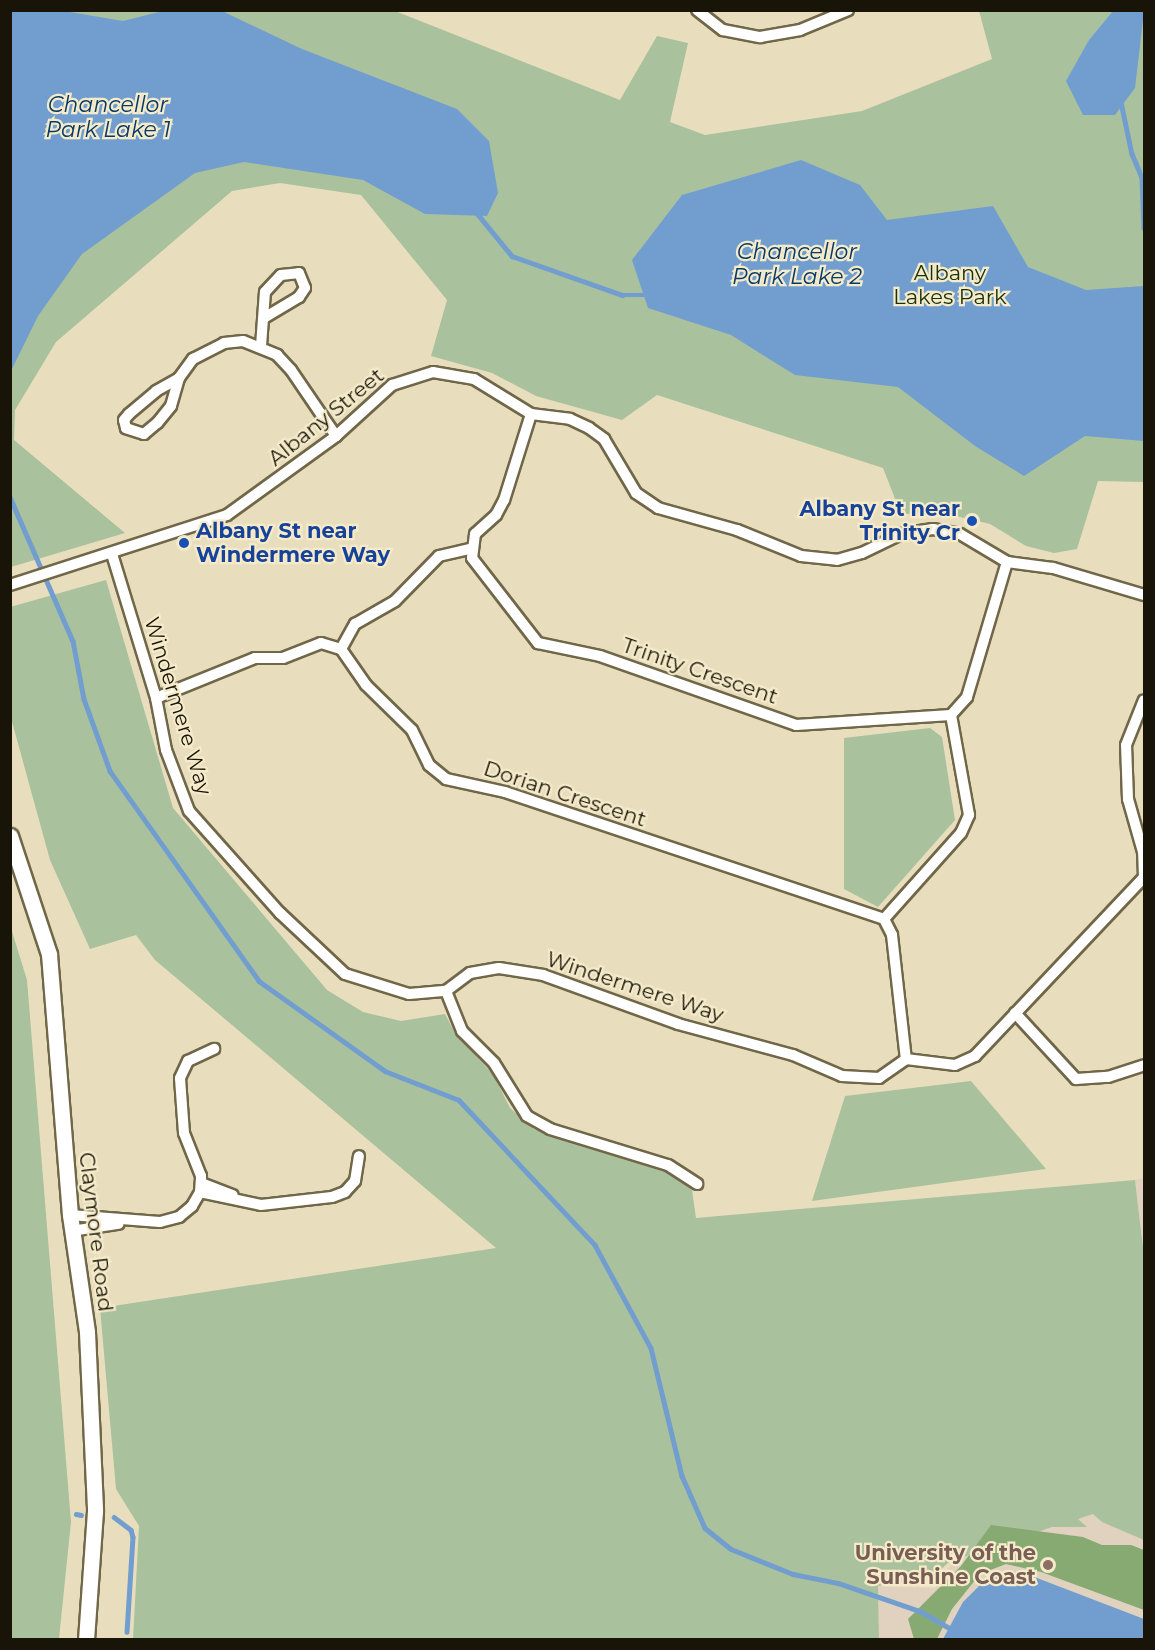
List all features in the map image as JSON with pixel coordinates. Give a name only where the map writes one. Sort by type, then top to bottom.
[{"type":"main road","name":"Claymore Road","points":[[10,836],[49,954],[71,1231],[87,1332],[95,1511],[86,1640]]},
{"type":"street","points":[[697,10],[723,30],[760,37],[800,30],[848,10]]},
{"type":"street","points":[[261,346],[266,317],[262,300],[269,286],[281,275],[299,273],[305,279],[299,297],[266,317]]},
{"type":"street","points":[[179,378],[171,406],[157,423],[144,434],[126,428],[124,420],[129,414],[179,378],[193,359],[224,343],[243,341],[261,346],[291,370],[336,436]]},
{"type":"street","name":"Albany Street","points":[[10,585],[227,516],[336,436],[392,385],[433,372],[474,379],[531,414],[570,419],[597,433],[636,493],[658,508],[737,530],[801,556],[837,560],[862,554],[901,534],[933,529],[960,534],[1007,562],[1053,568],[1144,595]]},
{"type":"street","points":[[156,698],[255,658],[282,658],[321,643],[341,649],[355,624],[395,601],[439,556],[473,548],[475,534],[496,515],[504,500],[531,414]]},
{"type":"street","name":"Trinity Crescent","points":[[473,548],[472,558],[538,643],[600,656],[796,725],[951,715]]},
{"type":"street","name":"Windermere Way","points":[[112,554],[156,698],[166,750],[189,811],[280,913],[345,974],[409,994],[446,991],[470,973],[499,968],[543,975],[678,1023],[793,1055],[842,1076],[879,1078],[906,1059]]},
{"type":"street","points":[[1007,562],[967,697],[951,715],[969,815],[961,833],[884,919],[892,935],[906,1059],[955,1065],[975,1056],[1143,877],[1143,852],[1128,800],[1126,745],[1144,700]]},
{"type":"street","name":"Dorian Crescent","points":[[341,649],[366,685],[412,730],[429,765],[446,779],[505,792],[884,919]]},
{"type":"street","points":[[446,991],[462,1032],[494,1063],[527,1116],[550,1129],[668,1165],[697,1184]]},
{"type":"street","points":[[1016,1013],[1076,1079],[1108,1077],[1144,1065]]},
{"type":"street","points":[[71,1231],[179,1217],[200,1188],[198,1164],[184,1133],[180,1078],[188,1061],[214,1049]]},
{"type":"street","points":[[200,1188],[222,1189],[244,1202],[271,1205],[339,1195],[356,1179],[359,1156]]},
{"type":"street","points":[[70,1215],[130,1222]]},
{"type":"shaded area","points":[[1144,1178],[1144,1256],[1135,1180]]},
{"type":"shaded area","name":"University of the Sunshine Coast","points":[[1144,1494],[1144,1639],[879,1639],[878,1586],[935,1588],[965,1544]]},
{"type":"green space","name":"Albany Lakes Park","points":[[11,11],[395,11],[620,100],[657,36],[688,43],[670,122],[705,135],[862,111],[992,59],[979,11],[1144,11],[1144,482],[1098,481],[1077,549],[1054,553],[1026,546],[990,524],[943,513],[901,514],[883,468],[657,395],[622,420],[536,396],[492,373],[431,356],[447,300],[361,195],[280,183],[232,191],[56,342],[15,410],[14,440],[125,533],[11,567]]},
{"type":"green space","points":[[106,580],[173,808],[327,990],[363,1012],[401,1021],[445,1014],[456,1035],[493,1074],[510,1108],[534,1129],[671,1174],[692,1190],[696,1218],[1135,1180],[1144,1256],[1144,1540],[1102,1522],[1093,1514],[1078,1519],[1087,1527],[1052,1527],[949,1562],[934,1576],[878,1586],[879,1639],[133,1639],[139,1526],[116,1489],[100,1308],[496,1248],[155,960],[136,935],[90,949],[50,860],[11,718],[10,607]]},
{"type":"green space","points":[[930,728],[942,737],[955,820],[878,907],[844,889],[844,738]]},
{"type":"green space","points":[[11,928],[27,980],[71,1522],[59,1639],[11,1639]]},
{"type":"green space","points":[[971,1081],[1046,1169],[812,1201],[845,1096]]},
{"type":"green space","points":[[991,1525],[1083,1537],[1102,1545],[1131,1545],[1144,1550],[1144,1610],[1041,1572],[1006,1564],[980,1574],[952,1609],[937,1639],[914,1639],[908,1619],[961,1566]]},
{"type":"water","name":"Chancellor Park Lake 1","points":[[11,10],[64,11],[123,21],[163,11],[222,11],[302,49],[457,109],[489,141],[498,193],[487,216],[425,214],[363,180],[244,162],[195,173],[82,254],[38,316],[11,371]]},
{"type":"water","points":[[1113,11],[1144,11],[1135,88],[1115,115],[1083,115],[1066,81],[1089,40]]},
{"type":"water","name":"Chancellor Park Lake 2","points":[[801,160],[860,185],[887,220],[993,206],[1028,267],[1086,290],[1144,286],[1144,441],[1085,436],[1024,476],[975,446],[898,387],[795,375],[731,335],[648,308],[632,260],[682,195]]},
{"type":"water","points":[[1007,1571],[1024,1573],[1144,1619],[1144,1639],[943,1639],[963,1602],[986,1579]]},
{"type":"waterway","points":[[1121,102],[1132,154],[1142,178],[1144,228]]},
{"type":"waterway","points":[[476,212],[512,256],[622,295],[647,295]]},
{"type":"waterway","points":[[10,497],[73,641],[84,699],[110,771],[259,981],[385,1071],[459,1100],[595,1245],[651,1348],[682,1476],[705,1528],[731,1549],[793,1574],[838,1583],[920,1611],[953,1630]]},
{"type":"waterway","points":[[76,1514],[81,1515]]},
{"type":"waterway","points":[[114,1517],[131,1530],[133,1537],[127,1632]]},
{"type":"place","name":"Albany St near Trinity Cr","points":[[972,521]]},
{"type":"place","name":"Albany St near Windermere Way","points":[[184,543]]},
{"type":"place","name":"University of the Sunshine Coast","points":[[1048,1565]]}]
